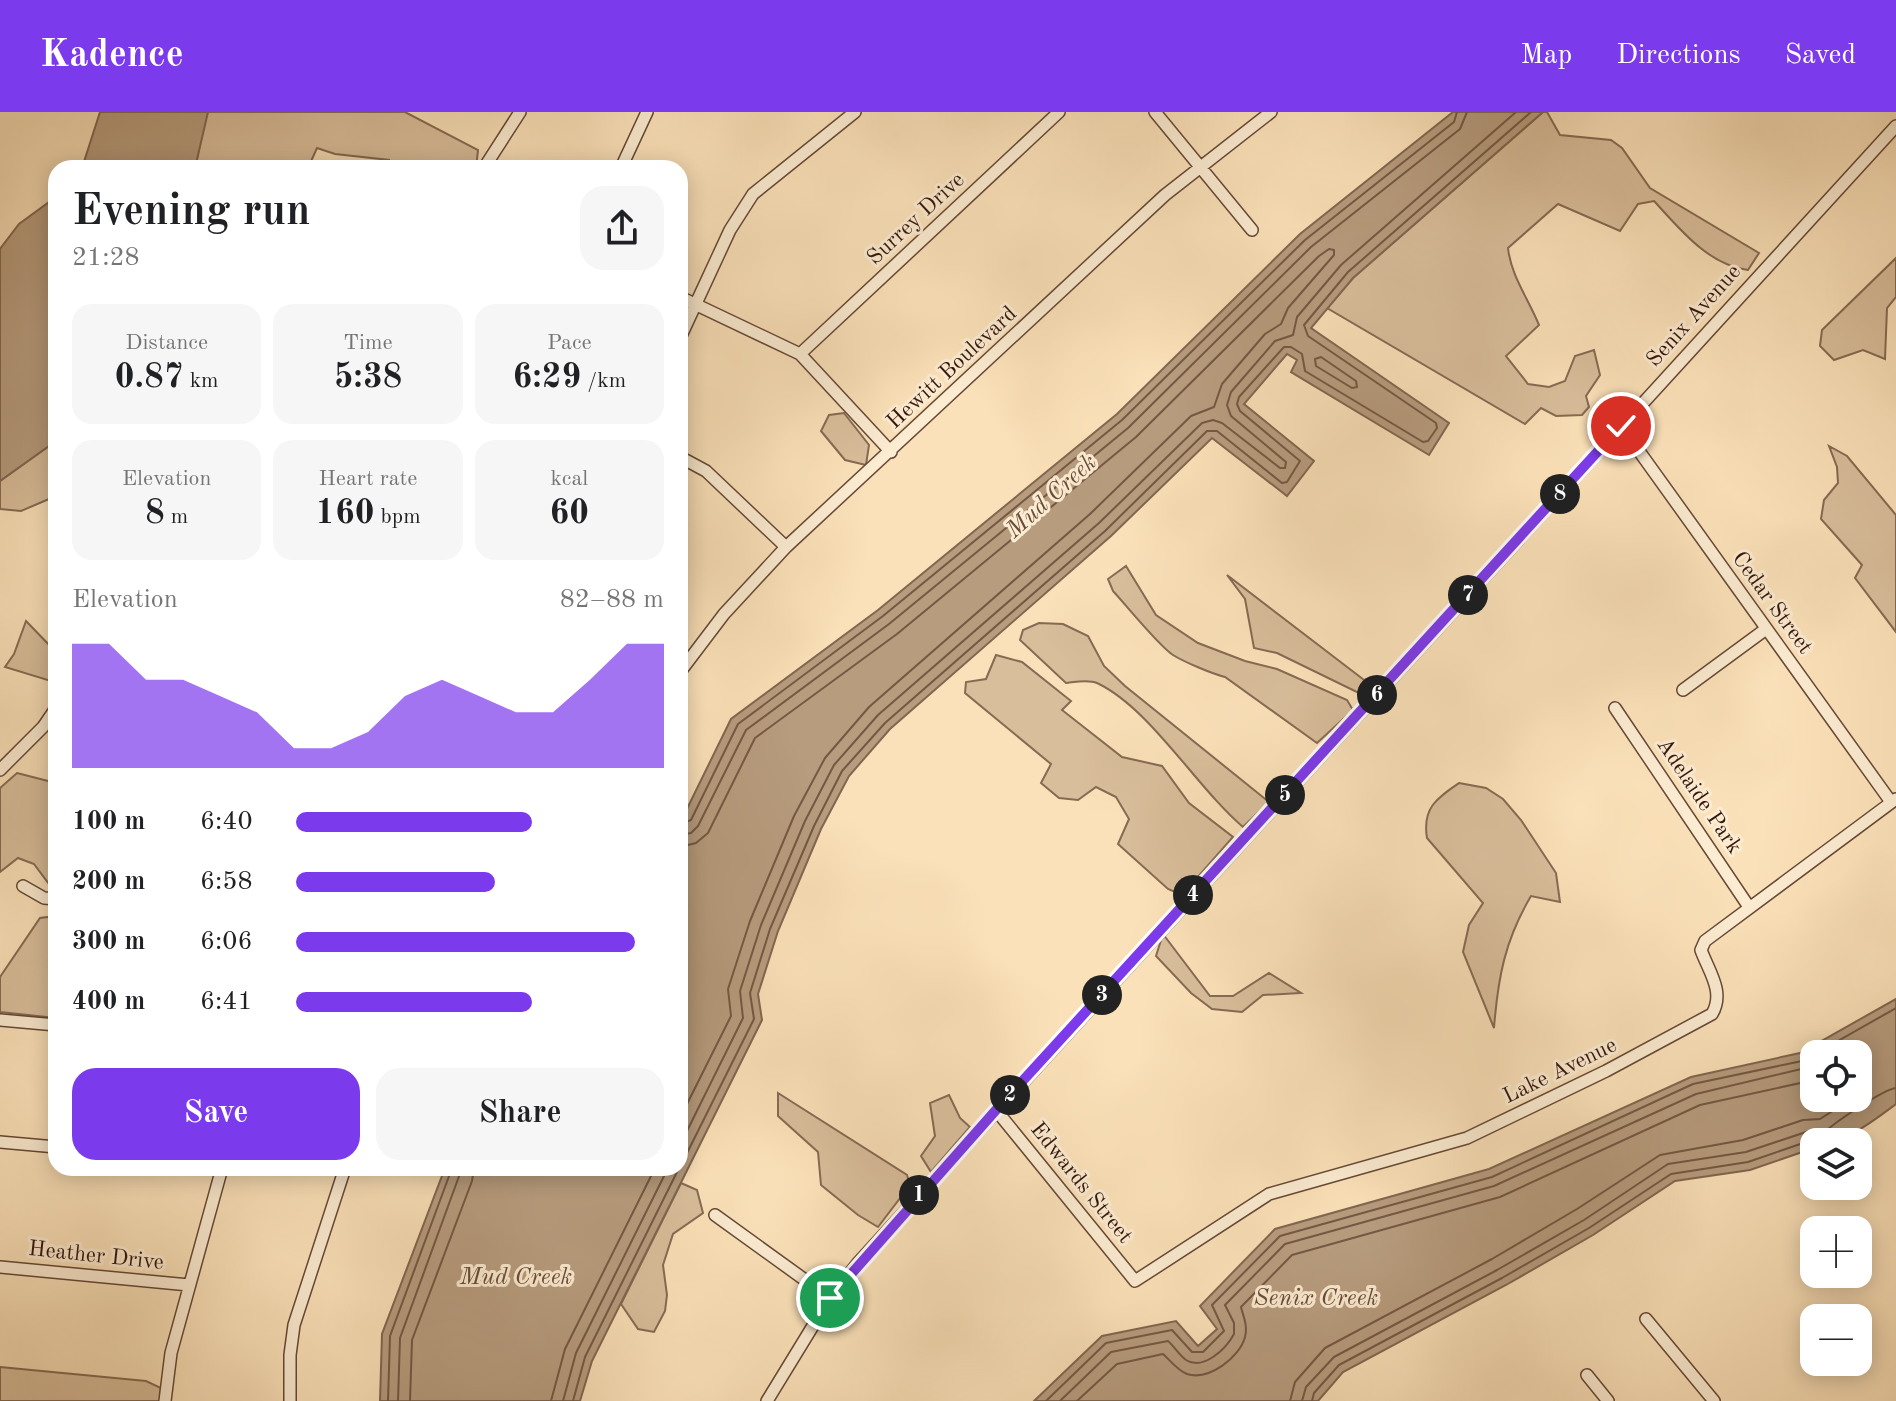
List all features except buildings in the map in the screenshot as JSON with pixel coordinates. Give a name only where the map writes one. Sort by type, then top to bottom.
[{"type":"street","points":[[489,160],[520,112]]},
{"type":"street","points":[[688,321],[730,230],[753,194],[855,112]]},
{"type":"street","name":"Surrey Drive","points":[[800,354],[1059,112]]},
{"type":"street","points":[[1155,112],[1252,230]]},
{"type":"street","name":"Hewitt Boulevard","points":[[688,661],[724,614],[786,547],[1165,195],[1271,112]]},
{"type":"street","points":[[624,160],[644,113]]},
{"type":"street","name":"Senix Avenue","points":[[767,1401],[830,1298],[996,1110],[1896,126]]},
{"type":"street","points":[[688,300],[800,354],[891,452]]},
{"type":"street","name":"Cedar Street","points":[[1621,426],[1894,801]]},
{"type":"street","points":[[688,461],[706,471],[786,547]]},
{"type":"street","points":[[1683,690],[1766,629]]},
{"type":"street","name":"Adelaide Park","points":[[1615,708],[1749,907]]},
{"type":"street","points":[[0,770],[48,720]]},
{"type":"street","name":"Lake Avenue","points":[[1135,1281],[1269,1194],[1467,1138],[1699,1023],[1712,1014],[1718,1004],[1718,992],[1701,950],[1705,941],[1894,801]]},
{"type":"street","points":[[23,886],[48,898]]},
{"type":"street","points":[[0,1020],[48,1024]]},
{"type":"street","name":"Edwards Street","points":[[996,1110],[1135,1281]]},
{"type":"street","points":[[0,1142],[48,1146]]},
{"type":"street","points":[[165,1401],[171,1353],[220,1176]]},
{"type":"street","points":[[290,1401],[290,1355],[297,1312],[342,1176]]},
{"type":"street","points":[[715,1215],[830,1298]]},
{"type":"street","name":"Heather Drive","points":[[0,1267],[189,1285]]},
{"type":"street","points":[[1646,1319],[1714,1401]]},
{"type":"street","points":[[1587,1375],[1608,1401]]},
{"type":"shaded area","points":[[207,112],[405,112],[478,150],[477,160],[389,160],[335,154],[317,148],[312,160],[197,160]]},
{"type":"shaded area","points":[[1543,112],[1547,112],[1560,135],[1611,140],[1622,148],[1650,188],[1759,253],[1748,270],[1720,261],[1696,244],[1654,201],[1638,204],[1620,231],[1558,204],[1508,248],[1516,278],[1539,325],[1506,356],[1528,384],[1549,387],[1565,381],[1575,356],[1594,350],[1600,375],[1586,396],[1589,407],[1582,415],[1556,416],[1541,408],[1525,424],[1327,308],[1353,278]]},
{"type":"shaded area","points":[[1896,258],[1896,297],[1887,308],[1885,359],[1863,350],[1834,360],[1820,346],[1822,330]]},
{"type":"shaded area","points":[[844,413],[869,445],[866,465],[845,460],[821,431],[829,415]]},
{"type":"shaded area","points":[[1829,446],[1847,456],[1896,515],[1896,632],[1855,578],[1862,565],[1821,519],[1824,500],[1838,483],[1837,467]]},
{"type":"shaded area","points":[[48,447],[48,499],[21,511],[0,509],[0,481]]},
{"type":"shaded area","points":[[1126,566],[1156,615],[1198,643],[1245,661],[1277,669],[1347,700],[1353,710],[1317,743],[1225,677],[1173,655],[1113,591],[1108,579]]},
{"type":"shaded area","points":[[1227,575],[1372,686],[1363,695],[1277,653],[1254,648],[1245,599]]},
{"type":"shaded area","points":[[26,621],[48,644],[48,680],[5,667],[14,654]]},
{"type":"shaded area","points":[[1039,623],[1063,624],[1088,636],[1104,666],[1125,686],[1269,802],[1243,827],[1154,729],[1117,695],[1097,683],[1066,683],[1020,640],[1023,630]]},
{"type":"shaded area","points":[[996,655],[1022,662],[1071,701],[1062,710],[1122,757],[1162,766],[1189,803],[1233,837],[1182,895],[1168,889],[1118,844],[1129,819],[1116,797],[1096,787],[1078,800],[1059,798],[1041,783],[1051,764],[965,693],[966,682],[986,679]]},
{"type":"shaded area","points":[[17,773],[48,781],[48,883],[34,864],[18,858],[0,872],[0,788]]},
{"type":"shaded area","points":[[1459,783],[1486,788],[1503,799],[1521,820],[1556,873],[1560,902],[1531,896],[1515,928],[1501,975],[1494,1028],[1463,952],[1469,925],[1483,903],[1427,838],[1429,811]]},
{"type":"shaded area","points":[[48,917],[48,1017],[0,1012],[0,977],[40,918]]},
{"type":"shaded area","points":[[1163,934],[1210,996],[1233,996],[1269,973],[1301,993],[1263,995],[1242,1012],[1212,1009],[1191,993],[1156,956]]},
{"type":"shaded area","points":[[778,1093],[907,1175],[910,1185],[878,1227],[821,1185],[818,1152],[778,1116]]},
{"type":"shaded area","points":[[949,1095],[960,1118],[970,1127],[931,1172],[921,1156],[935,1136],[930,1103]]},
{"type":"shaded area","points":[[681,1183],[697,1190],[703,1213],[673,1234],[663,1265],[667,1295],[665,1311],[654,1332],[638,1329],[621,1304]]},
{"type":"shaded area","points":[[0,1367],[146,1381],[161,1388],[160,1401],[0,1401]]},
{"type":"water","points":[[100,112],[208,112],[197,160],[85,160]]},
{"type":"water","name":"Mud Creek","points":[[1453,112],[1543,112],[1353,278],[1311,328],[1449,423],[1429,455],[1291,372],[1297,360],[1287,354],[1244,404],[1314,461],[1287,496],[1212,438],[1111,536],[890,729],[849,776],[821,829],[778,931],[758,994],[762,1020],[688,1168],[688,807],[731,719],[878,610],[1117,414],[1300,234]]},
{"type":"water","points":[[48,203],[48,447],[0,481],[0,249],[19,224]]},
{"type":"water","name":"Senix Creek","points":[[1896,999],[1896,1104],[1877,1118],[1861,1128],[1800,1128],[1800,1153],[1750,1170],[1675,1181],[1593,1235],[1343,1372],[1318,1401],[1034,1401],[1102,1336],[1176,1321],[1198,1346],[1217,1329],[1200,1306],[1275,1229],[1489,1169],[1691,1077],[1800,1053],[1800,1112],[1872,1112],[1872,1040],[1823,1040]]},
{"type":"water","name":"Mud Creek","points":[[442,1176],[684,1176],[592,1361],[580,1401],[380,1401],[382,1334]]},
{"type":"route","points":[[830,1298],[996,1110],[1621,426]]}]
